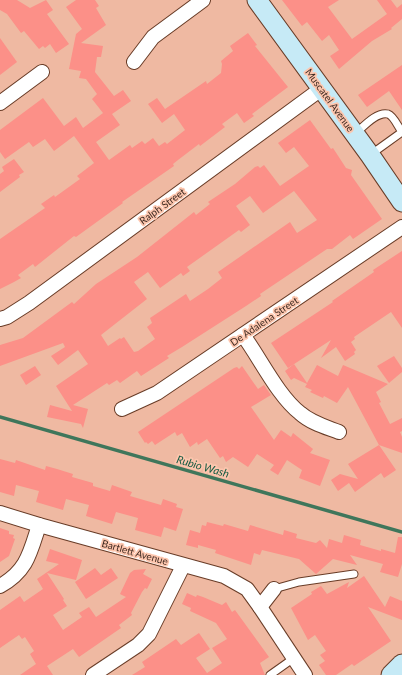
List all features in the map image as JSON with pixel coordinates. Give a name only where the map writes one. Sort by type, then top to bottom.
[{"type":"street","points":[[134,62],[153,37],[203,0]]},
{"type":"street","name":"Muscatel Avenue","points":[[257,0],[370,155],[402,202]]},
{"type":"street","points":[[0,103],[42,72]]},
{"type":"street","name":"Ralph Street","points":[[0,319],[8,317],[29,303],[321,89]]},
{"type":"street","name":"De Adalena Street","points":[[122,410],[157,393],[402,228]]},
{"type":"street","points":[[243,335],[288,401],[300,414],[339,432]]},
{"type":"street","name":"Bartlett Avenue","points":[[0,513],[183,566],[224,576],[247,589],[305,675]]},
{"type":"street","points":[[0,586],[21,570],[27,562],[39,525]]},
{"type":"street","points":[[100,673],[138,645],[149,634],[183,566]]},
{"type":"street","points":[[260,607],[274,589]]},
{"type":"street","points":[[391,675],[402,664]]},
{"type":"lane","points":[[354,134],[381,114],[388,114],[393,118],[402,132],[370,155]]},
{"type":"lane","points":[[274,589],[299,582],[354,574]]},
{"type":"lane","points":[[270,675],[294,658]]},
{"type":"building","points":[[0,0],[17,0],[30,8],[46,0],[53,10],[47,14],[69,44],[56,53],[50,44],[45,48],[43,46],[39,49],[24,31],[21,33],[7,14],[0,10]]},
{"type":"building","points":[[76,0],[95,0],[99,6],[96,8],[106,25],[81,43],[103,46],[101,57],[97,57],[95,72],[114,96],[123,90],[131,101],[112,114],[120,125],[96,142],[109,160],[130,145],[132,148],[142,141],[145,144],[153,138],[159,146],[165,142],[167,144],[185,130],[174,114],[162,123],[148,104],[157,98],[165,109],[206,81],[207,84],[221,73],[221,61],[233,51],[230,46],[248,33],[257,45],[255,46],[288,87],[252,114],[254,116],[244,123],[237,113],[222,124],[225,127],[178,160],[173,164],[174,166],[122,202],[123,203],[76,237],[74,236],[35,267],[33,264],[18,275],[21,278],[0,289],[0,239],[45,208],[41,204],[54,195],[55,197],[80,179],[77,176],[94,163],[74,136],[54,151],[45,139],[33,147],[29,142],[5,159],[0,152],[0,130],[43,98],[64,126],[76,117],[83,128],[103,113],[92,99],[97,94],[86,79],[79,78],[81,71],[69,69],[76,34],[82,29],[66,7]]},
{"type":"building","points":[[282,0],[339,0],[328,7],[352,39],[387,14],[377,0],[391,0],[397,8],[402,4],[402,19],[391,28],[392,29],[372,41],[339,69],[330,56],[339,50],[329,35],[322,41],[307,22],[302,26]]},
{"type":"building","points":[[0,38],[17,62],[0,75]]},
{"type":"building","points":[[402,65],[402,110],[389,91],[367,107],[358,95]]},
{"type":"building","points":[[310,120],[331,149],[333,148],[346,168],[352,170],[351,175],[382,219],[353,239],[350,235],[332,249],[327,249],[260,294],[261,296],[167,356],[169,358],[141,376],[137,371],[120,383],[117,380],[109,385],[107,383],[73,405],[88,409],[83,428],[81,424],[47,417],[50,405],[72,411],[56,386],[88,364],[78,350],[58,365],[51,356],[65,347],[63,343],[0,366],[0,345],[23,338],[72,302],[74,304],[96,284],[137,257],[194,212],[196,215],[210,204],[208,202],[235,184],[255,167],[258,166],[260,168],[264,165],[280,186],[309,166],[294,147],[286,153],[278,143]],"holes":[[[294,191],[317,220],[297,233],[290,222],[218,272],[222,278],[208,289],[190,301],[186,294],[150,318],[152,323],[147,327],[155,339],[138,351],[134,352],[124,337],[108,346],[101,335],[147,299],[134,282],[148,272],[160,288],[181,273],[183,276],[190,271],[187,267],[239,230],[241,232],[250,225],[236,206],[250,196],[263,213]]]},
{"type":"building","points":[[14,159],[24,172],[19,175],[20,177],[0,192],[0,174],[4,171],[2,167]]},
{"type":"building","points":[[402,251],[402,328],[391,312],[354,337],[355,339],[351,342],[356,350],[354,352],[355,354],[345,361],[336,347],[321,358],[331,340],[288,368],[271,343],[333,302],[332,301],[374,272],[373,270]]},
{"type":"building","points":[[394,356],[402,368],[402,372],[389,383],[377,366]]},
{"type":"building","points":[[294,364],[307,383],[317,365],[338,376],[343,365],[388,384],[376,392],[381,402],[379,403],[390,424],[402,418],[402,431],[400,432],[402,437],[402,453],[379,445],[348,387],[337,403],[324,396],[323,398],[310,392],[312,390],[305,387],[307,384],[294,378],[291,380],[285,371]]},
{"type":"building","points":[[35,366],[41,375],[26,385],[20,375]]},
{"type":"building","points":[[242,366],[258,389],[264,385],[271,395],[251,407],[274,440],[281,430],[291,437],[293,433],[313,449],[310,453],[330,460],[320,486],[299,478],[302,470],[287,460],[278,475],[270,470],[274,465],[257,454],[248,467],[233,457],[226,462],[223,456],[220,458],[207,439],[198,445],[197,442],[190,447],[182,433],[177,436],[175,432],[155,445],[152,441],[148,444],[146,442],[145,443],[138,432],[234,368],[237,367],[239,369]]},
{"type":"building","points":[[379,445],[396,470],[384,478],[381,473],[355,492],[349,483],[338,491],[331,480],[340,474],[358,479],[348,464]]},
{"type":"building","points":[[0,459],[15,463],[16,460],[45,470],[46,466],[57,469],[73,474],[72,477],[93,483],[93,486],[110,491],[112,485],[132,492],[130,496],[161,505],[163,499],[177,504],[176,507],[183,509],[176,531],[164,527],[161,537],[135,530],[138,518],[116,512],[112,524],[86,516],[89,505],[66,499],[63,510],[36,502],[39,491],[16,485],[14,496],[0,492]]},
{"type":"building","points":[[207,522],[223,526],[224,524],[248,531],[250,525],[283,535],[284,530],[297,534],[296,538],[316,543],[320,540],[327,548],[329,539],[342,543],[344,535],[361,540],[360,545],[395,553],[398,537],[402,537],[402,564],[398,577],[380,572],[383,564],[350,555],[357,565],[333,559],[316,574],[299,559],[262,550],[260,555],[254,553],[251,565],[215,553],[216,550],[198,545],[198,548],[186,545],[190,530],[200,533],[202,525],[206,526]]},
{"type":"building","points":[[0,528],[9,531],[9,534],[14,535],[13,538],[15,539],[9,556],[0,562]]},
{"type":"building","points":[[50,549],[82,560],[76,580],[47,573],[67,606],[53,615],[63,630],[82,617],[79,613],[89,607],[96,617],[126,597],[120,594],[130,573],[134,570],[146,569],[143,574],[152,579],[147,589],[145,588],[142,592],[131,613],[132,615],[119,625],[121,628],[79,657],[73,649],[47,666],[53,675],[20,675],[36,664],[30,654],[34,651],[25,637],[22,639],[19,635],[0,648],[0,610],[20,596],[24,602],[43,589],[37,579],[59,564],[46,561]]},
{"type":"building","points":[[95,568],[101,575],[111,568],[118,578],[86,599],[75,582]]},
{"type":"building","points":[[364,576],[385,607],[390,596],[402,601],[402,620],[368,607],[391,641],[354,666],[352,664],[336,675],[326,675],[319,665],[325,661],[320,655],[326,651],[315,635],[308,640],[291,608],[321,586],[327,594],[349,582],[347,588]]},
{"type":"building","points":[[187,593],[196,597],[197,595],[203,597],[222,605],[226,602],[232,612],[235,610],[269,657],[260,663],[265,675],[132,675],[145,667],[142,662],[176,639],[181,645],[199,633],[210,649],[196,658],[207,673],[222,663],[212,648],[227,639],[216,623],[190,611],[191,608],[182,604]]},
{"type":"waterway","name":"Rubio Wash","points":[[0,417],[402,532]]}]
